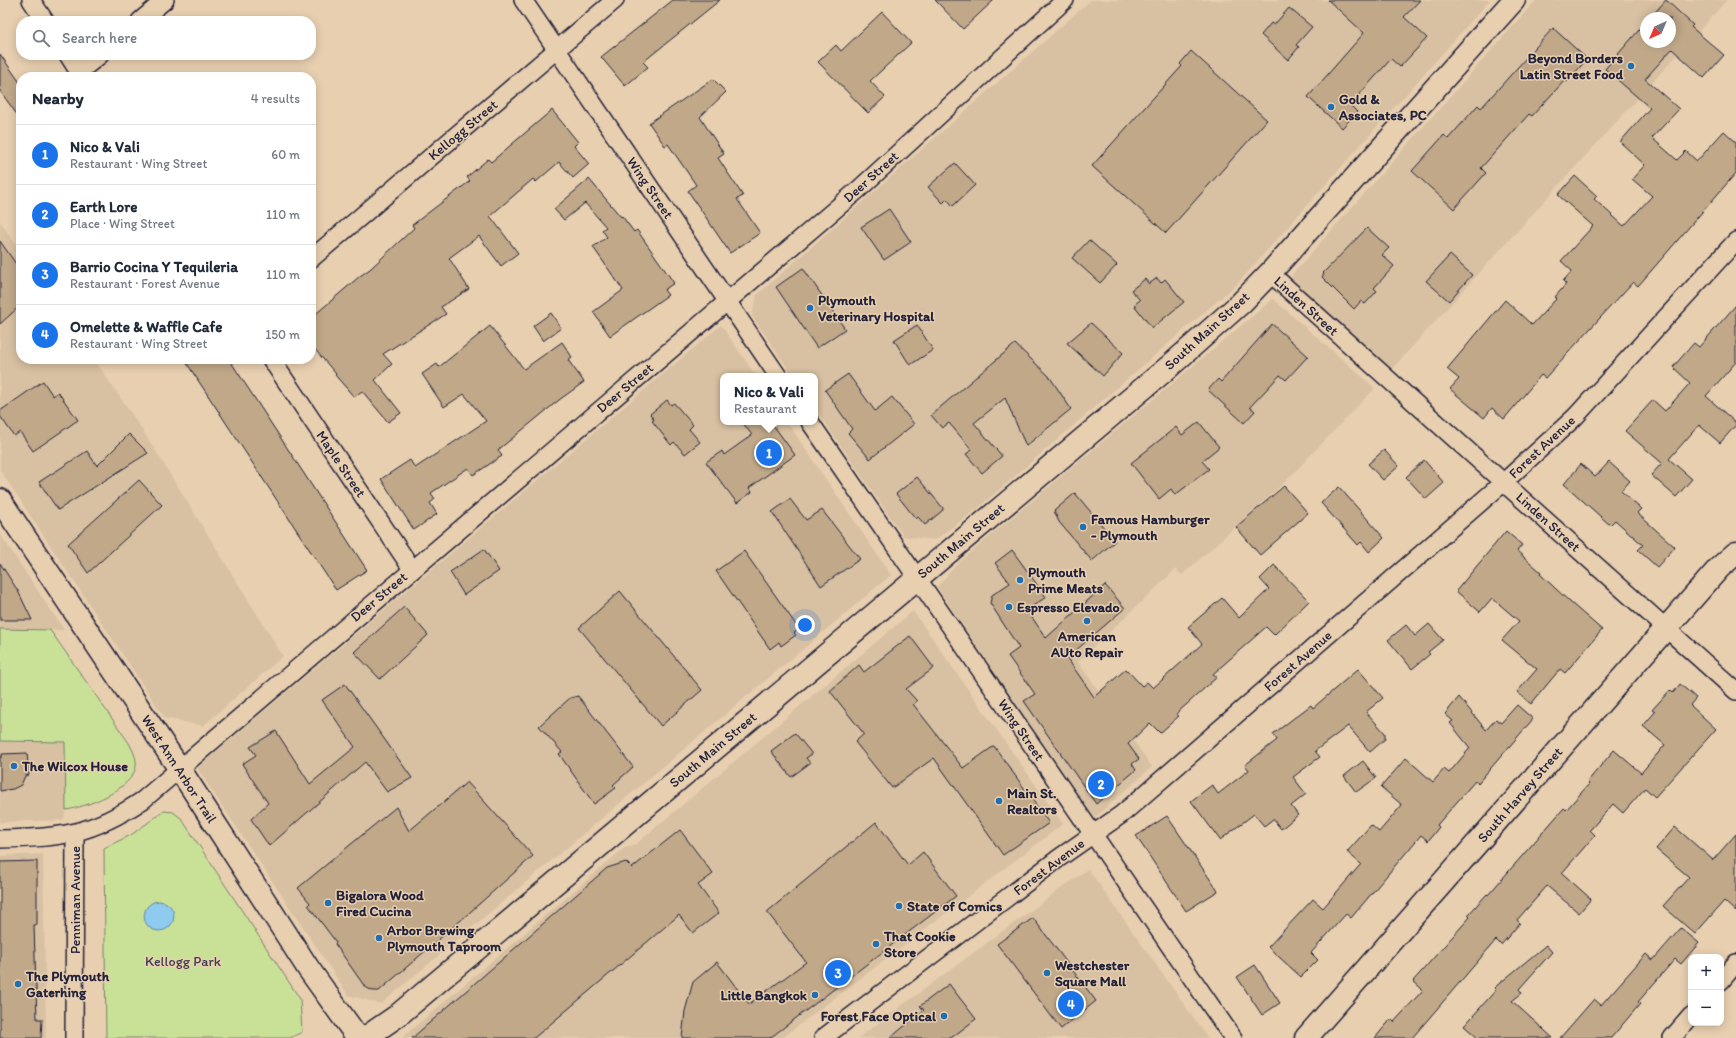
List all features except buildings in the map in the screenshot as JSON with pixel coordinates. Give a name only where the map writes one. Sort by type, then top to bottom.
[{"type":"main road","name":"South Main Street","points":[[365,1038],[397,1016],[1192,347],[1241,303],[1270,273],[1514,0]]},
{"type":"main road","name":"West Ann Arbor Trail","points":[[0,500],[179,768],[308,968],[358,1038]]},
{"type":"main road","name":"South Harvey Street","points":[[1306,1038],[1719,568],[1736,553]]},
{"type":"street","points":[[30,0],[41,16]]},
{"type":"street","points":[[146,16],[165,0]]},
{"type":"street","name":"Wing Street","points":[[523,0],[776,373]]},
{"type":"street","name":"Kellogg Street","points":[[316,255],[615,0]]},
{"type":"street","name":"Deer Street","points":[[0,839],[41,838],[75,833],[101,824],[123,813],[142,800],[859,189],[1065,0]]},
{"type":"street","points":[[71,60],[79,72]]},
{"type":"street","points":[[84,72],[95,60]]},
{"type":"street","name":"Forest Avenue","points":[[822,1038],[1059,858],[1122,814],[1504,482],[1575,417],[1736,241]]},
{"type":"street","name":"Linden Street","points":[[1270,273],[1736,691]]},
{"type":"street","name":"Maple Street","points":[[274,364],[412,569]]},
{"type":"street","name":"Wing Street","points":[[812,425],[1092,835],[1233,1038]]},
{"type":"street","name":"Penniman Avenue","points":[[74,1038],[75,833]]},
{"type":"street","points":[[1724,977],[1736,963]]},
{"type":"street","points":[[1672,1038],[1688,1019]]},
{"type":"shaded area","points":[[1091,0],[1490,0],[1237,284],[977,509],[935,540],[903,536],[818,412],[818,373],[791,373],[752,316],[757,295]]},
{"type":"shaded area","points":[[1536,0],[1727,0],[1392,369],[1306,293],[1291,276]]},
{"type":"shaded area","points":[[0,221],[16,245],[16,364],[97,364],[145,434],[283,656],[203,726],[165,718],[0,470]]},
{"type":"shaded area","points":[[1273,299],[1375,388],[1284,483],[1182,575],[1176,569],[1078,662],[1152,767],[1093,819],[937,587],[959,562]]},
{"type":"shaded area","points":[[721,325],[754,373],[720,373],[720,425],[789,425],[891,575],[381,1004],[348,995],[197,768]]},
{"type":"shaded area","points":[[0,534],[64,630],[0,629]]},
{"type":"shaded area","points":[[913,611],[1063,824],[782,1038],[402,1038],[623,849],[636,844]]},
{"type":"shaded area","points":[[0,741],[65,742],[66,810],[63,820],[0,822]]},
{"type":"shaded area","points":[[43,854],[46,1038],[0,1038],[0,856]]},
{"type":"shaded area","points":[[1088,869],[1208,1038],[858,1038],[1003,931]]},
{"type":"green space","points":[[0,629],[50,630],[129,743],[133,752],[136,766],[133,775],[117,790],[96,801],[66,810],[65,742],[0,741]]},
{"type":"green space","name":"Kellogg Park","points":[[164,811],[173,812],[181,818],[300,999],[302,1032],[290,1038],[106,1038],[104,848],[131,835]]},
{"type":"water","points":[[159,901],[170,905],[174,916],[170,927],[159,931],[148,927],[144,916],[148,905]]},
{"type":"place","name":"Beyond Borders Latin Street Food","points":[[1631,66]]},
{"type":"place","name":"Gold & Associates, PC","points":[[1331,107]]},
{"type":"place","name":"Plymouth Veterinary Hospital","points":[[810,308]]},
{"type":"place","name":"Nico & Vali","points":[[769,453]]},
{"type":"place","name":"Famous Hamburger - Plymouth","points":[[1083,527]]},
{"type":"place","name":"Plymouth Prime Meats","points":[[1020,580]]},
{"type":"place","name":"Espresso Elevado","points":[[1009,607]]},
{"type":"place","name":"American AUto Repair","points":[[1087,621]]},
{"type":"place","name":"The Wilcox House","points":[[14,766]]},
{"type":"place","name":"Earth Lore","points":[[1101,784]]},
{"type":"place","name":"Main St. Realtors","points":[[999,801]]},
{"type":"place","name":"Bigalora Wood Fired Cucina","points":[[328,903]]},
{"type":"place","name":"State of Comics","points":[[899,906]]},
{"type":"place","name":"Arbor Brewing Plymouth Taproom","points":[[379,938]]},
{"type":"place","name":"That Cookie Store","points":[[876,944]]},
{"type":"place","name":"Barrio Cocina Y Tequileria","points":[[838,973]]},
{"type":"place","name":"Westchester Square Mall","points":[[1047,973]]},
{"type":"place","name":"The Plymouth Gaterhing","points":[[18,984]]},
{"type":"place","name":"Little Bangkok","points":[[815,995]]},
{"type":"place","name":"Omelette & Waffle Cafe","points":[[1071,1004]]},
{"type":"place","name":"Forest Face Optical","points":[[944,1016]]}]
